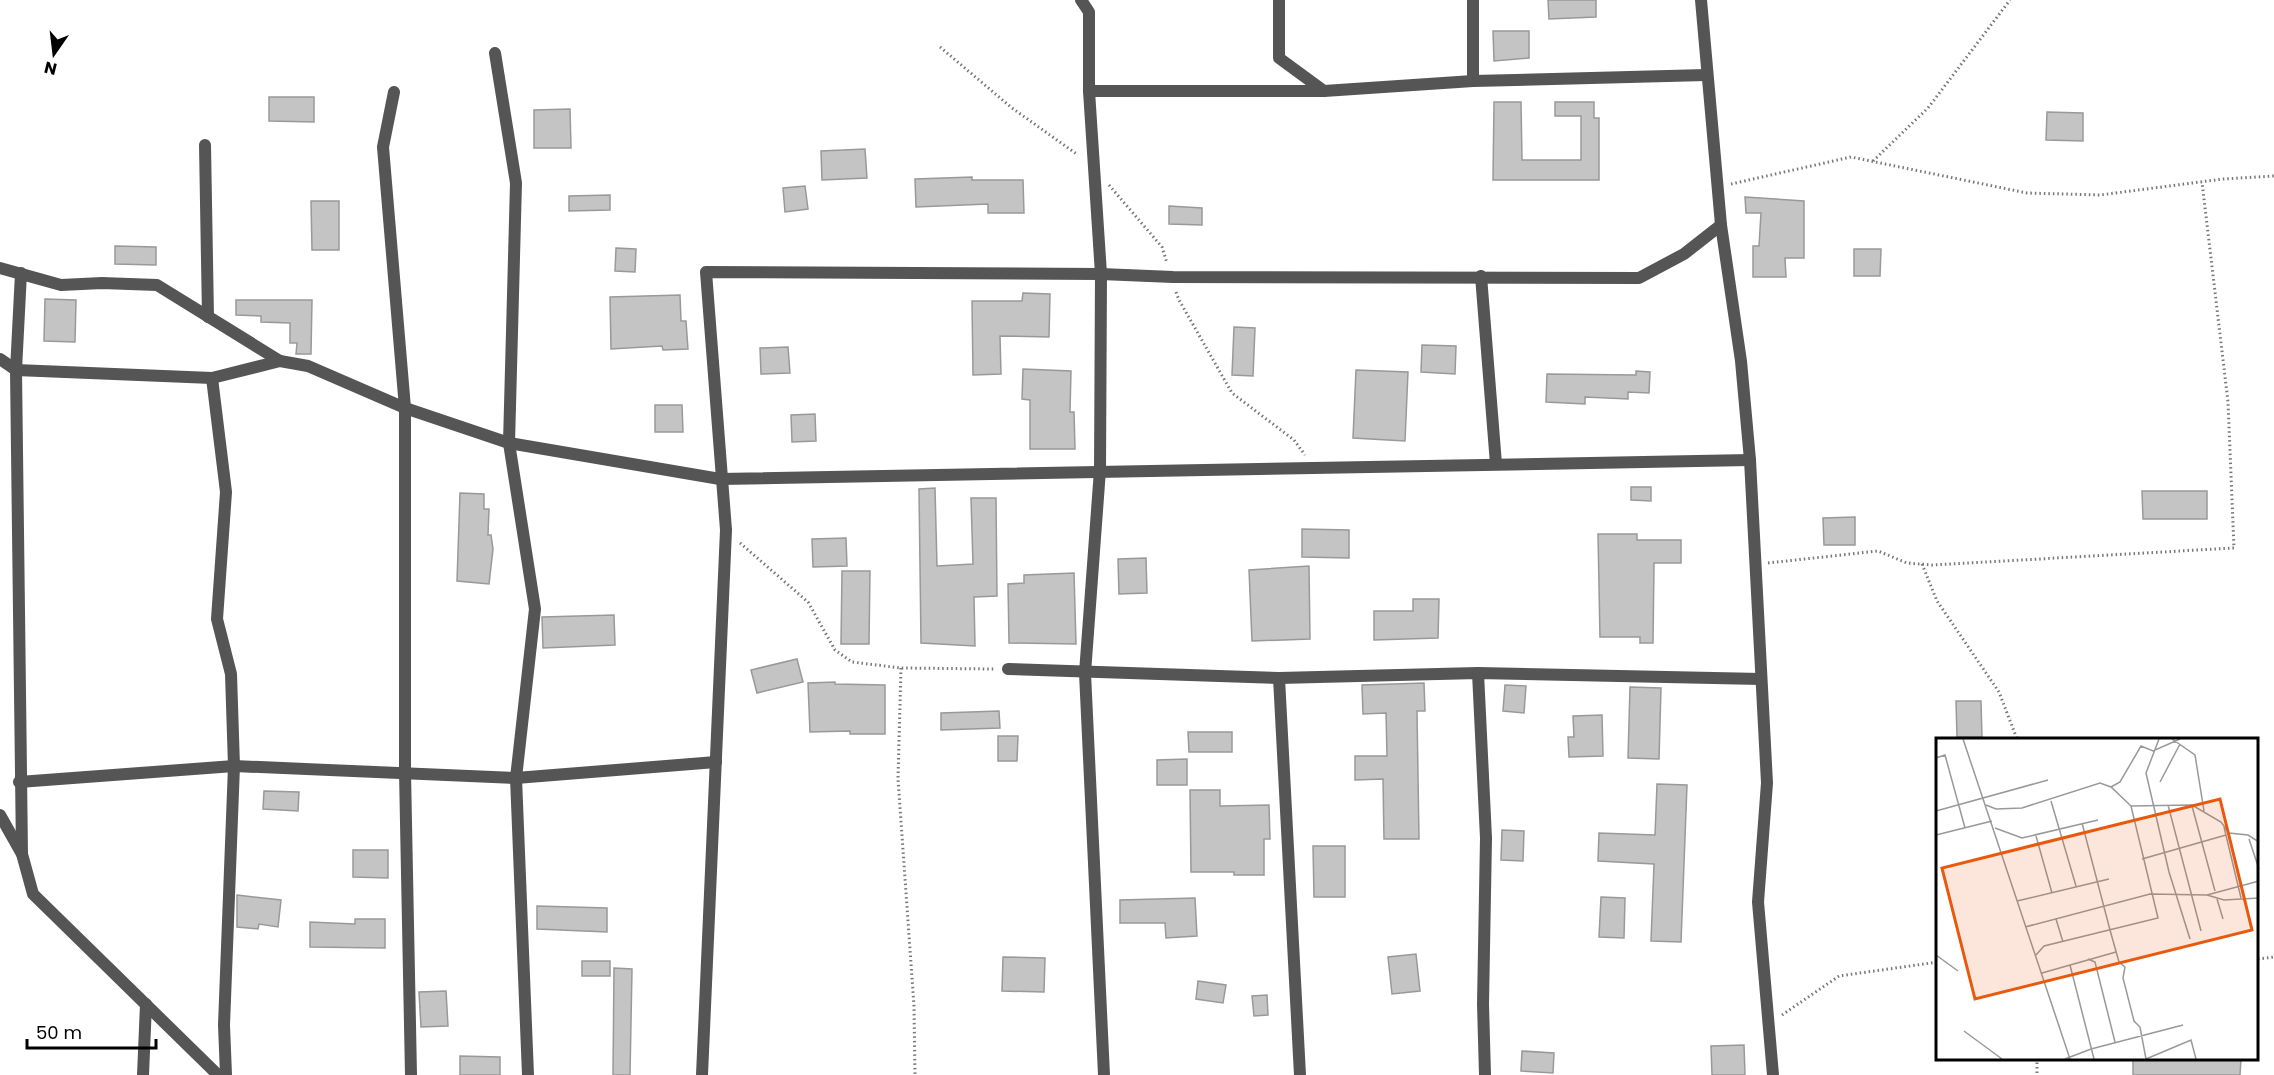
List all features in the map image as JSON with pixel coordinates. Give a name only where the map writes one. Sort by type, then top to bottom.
[{"type":"street","points":[[1081,0],[1089,12],[1089,91],[1101,274],[1100,470],[1085,673],[1104,1075]]},
{"type":"street","points":[[1279,0],[1279,58],[1324,91]]},
{"type":"street","points":[[1473,0],[1473,81]]},
{"type":"street","points":[[1701,0],[1721,225],[1741,361],[1750,460],[1767,783],[1758,902],[1773,1075]]},
{"type":"street","points":[[495,53],[516,183],[509,443],[534,609],[516,778],[528,1075]]},
{"type":"street","points":[[1089,91],[1324,91],[1473,81],[1706,75]]},
{"type":"street","points":[[394,92],[383,147],[405,408],[405,772],[411,1075]]},
{"type":"street","points":[[205,145],[208,317]]},
{"type":"street","points":[[702,1075],[726,530],[720,478],[706,272],[1101,274],[1173,277],[1639,278],[1684,254],[1721,225]]},
{"type":"street","points":[[0,268],[61,285],[102,282],[157,285],[280,361],[308,366],[405,408],[509,443],[720,478],[1750,460]]},
{"type":"street","points":[[21,273],[16,370],[19,782],[22,854],[33,894],[218,1075]]},
{"type":"street","points":[[1480,276],[1496,464]]},
{"type":"street","points":[[0,359],[16,370],[212,378],[280,361]]},
{"type":"street","points":[[212,378],[226,492],[217,619],[231,674],[234,766],[224,1025],[226,1075]]},
{"type":"street","points":[[1008,669],[1279,678],[1478,673],[1761,679]]},
{"type":"street","points":[[1478,673],[1486,838],[1483,1004],[1485,1075]]},
{"type":"street","points":[[1279,678],[1300,1075]]},
{"type":"street","points":[[19,782],[234,766],[516,778],[716,762]]},
{"type":"street","points":[[0,815],[22,854]]},
{"type":"street","points":[[143,1075],[146,1004]]},
{"type":"path","points":[[1873,161],[1928,108],[2010,0]]},
{"type":"path","points":[[940,47],[1012,108],[1094,167],[1162,247],[1179,300],[1232,393],[1294,440],[1313,467]]},
{"type":"path","points":[[1717,186],[1851,157],[2027,193],[2100,195],[2202,182],[2274,176]]},
{"type":"path","points":[[1755,565],[1878,550],[1907,563],[1922,564],[2234,548],[2229,402],[2202,182]]},
{"type":"path","points":[[726,530],[808,602],[835,650],[852,662],[901,668],[1008,669]]},
{"type":"path","points":[[1922,564],[1937,601],[1999,692],[2018,738]]},
{"type":"path","points":[[901,668],[898,779],[914,1006],[915,1075]]},
{"type":"path","points":[[2259,959],[2274,957]]},
{"type":"path","points":[[1768,1024],[1839,976],[1936,962]]},
{"type":"building","points":[[1548,0],[1596,0],[1596,17],[1549,19]]},
{"type":"building","points":[[1493,31],[1529,31],[1529,58],[1494,61]]},
{"type":"building","points":[[269,97],[314,97],[314,122],[269,121]]},
{"type":"building","points":[[1494,102],[1521,102],[1522,160],[1581,160],[1581,116],[1555,116],[1555,102],[1594,102],[1594,118],[1599,118],[1599,180],[1493,180]]},
{"type":"building","points":[[570,109],[571,148],[534,148],[534,110]]},
{"type":"building","points":[[2047,112],[2083,113],[2083,141],[2046,140]]},
{"type":"building","points":[[865,149],[867,178],[822,180],[821,151]]},
{"type":"building","points":[[972,177],[972,180],[1023,180],[1024,213],[988,213],[988,204],[916,207],[915,179]]},
{"type":"building","points":[[805,186],[808,209],[785,212],[783,188]]},
{"type":"building","points":[[610,195],[610,210],[569,211],[569,196]]},
{"type":"building","points":[[1745,197],[1804,201],[1804,258],[1785,258],[1786,277],[1753,277],[1753,246],[1759,246],[1761,213],[1746,213]]},
{"type":"building","points":[[311,201],[339,201],[339,250],[312,250]]},
{"type":"building","points":[[1169,206],[1202,208],[1202,225],[1169,224]]},
{"type":"building","points":[[115,246],[156,247],[156,265],[115,264]]},
{"type":"building","points":[[616,248],[636,249],[635,272],[615,271]]},
{"type":"building","points":[[1854,249],[1881,249],[1880,276],[1854,276]]},
{"type":"building","points":[[1023,293],[1050,294],[1049,337],[1000,336],[1001,374],[973,375],[972,301],[1022,301]]},
{"type":"building","points":[[680,295],[681,321],[686,321],[688,349],[663,350],[662,346],[611,349],[610,297]]},
{"type":"building","points":[[45,299],[76,300],[75,342],[44,341]]},
{"type":"building","points":[[236,300],[312,300],[311,354],[296,354],[297,343],[290,343],[290,323],[261,322],[261,316],[236,315]]},
{"type":"building","points":[[1234,327],[1255,328],[1253,376],[1232,375]]},
{"type":"building","points":[[1422,345],[1456,346],[1455,374],[1421,372]]},
{"type":"building","points":[[788,347],[790,373],[761,374],[760,348]]},
{"type":"building","points":[[1023,369],[1071,371],[1070,412],[1074,412],[1075,449],[1030,449],[1030,400],[1022,399]]},
{"type":"building","points":[[1356,370],[1408,372],[1405,441],[1353,438]]},
{"type":"building","points":[[1636,371],[1650,372],[1649,393],[1628,392],[1628,399],[1585,397],[1585,404],[1546,402],[1547,374],[1636,375]]},
{"type":"building","points":[[655,405],[682,405],[683,432],[655,432]]},
{"type":"building","points":[[815,414],[816,441],[792,442],[791,415]]},
{"type":"building","points":[[1631,487],[1651,487],[1651,501],[1631,500]]},
{"type":"building","points":[[935,488],[937,566],[973,564],[971,498],[996,498],[997,596],[974,597],[975,646],[921,643],[919,489]]},
{"type":"building","points":[[2142,491],[2207,491],[2207,519],[2143,519]]},
{"type":"building","points":[[460,493],[484,494],[484,509],[489,509],[488,535],[491,535],[493,549],[489,584],[457,581]]},
{"type":"building","points":[[1855,517],[1855,545],[1824,545],[1823,518]]},
{"type":"building","points":[[1302,529],[1349,530],[1349,558],[1302,557]]},
{"type":"building","points":[[1598,534],[1637,534],[1637,540],[1681,540],[1681,563],[1654,563],[1653,643],[1640,643],[1640,637],[1600,637]]},
{"type":"building","points":[[846,538],[847,566],[813,567],[812,539]]},
{"type":"building","points":[[1146,558],[1147,593],[1119,594],[1118,559]]},
{"type":"building","points":[[1309,566],[1310,639],[1252,641],[1249,570]]},
{"type":"building","points":[[842,571],[870,571],[869,644],[841,644]]},
{"type":"building","points":[[1074,573],[1076,644],[1009,643],[1008,584],[1024,583],[1024,575]]},
{"type":"building","points":[[1413,599],[1439,599],[1438,638],[1374,640],[1374,611],[1413,611]]},
{"type":"building","points":[[614,615],[615,645],[543,648],[542,617]]},
{"type":"building","points":[[797,659],[803,682],[757,693],[751,670]]},
{"type":"building","points":[[835,682],[835,684],[885,685],[885,734],[850,734],[850,731],[810,732],[808,683]]},
{"type":"building","points":[[1424,683],[1425,711],[1417,711],[1419,839],[1384,839],[1383,779],[1355,780],[1355,756],[1387,756],[1386,713],[1363,714],[1362,685]]},
{"type":"building","points":[[1505,685],[1526,686],[1524,713],[1503,711]]},
{"type":"building","points":[[1630,687],[1661,688],[1659,759],[1628,758]]},
{"type":"building","points":[[1956,701],[1981,701],[1982,737],[1957,737]]},
{"type":"building","points":[[999,711],[1000,728],[941,730],[941,713]]},
{"type":"building","points":[[1602,715],[1603,756],[1569,757],[1568,737],[1574,737],[1573,716]]},
{"type":"building","points":[[1188,732],[1232,732],[1232,752],[1189,752]]},
{"type":"building","points":[[998,736],[1018,736],[1017,761],[998,761]]},
{"type":"building","points":[[1187,759],[1187,785],[1157,785],[1157,760]]},
{"type":"building","points":[[1657,784],[1687,785],[1681,942],[1651,941],[1654,864],[1598,861],[1599,833],[1655,835]]},
{"type":"building","points":[[1190,790],[1220,790],[1220,806],[1269,805],[1270,839],[1264,839],[1264,875],[1191,872]]},
{"type":"building","points":[[264,791],[299,792],[298,811],[263,809]]},
{"type":"building","points":[[1502,830],[1524,831],[1523,861],[1501,860]]},
{"type":"building","points":[[1313,846],[1345,846],[1345,897],[1314,897]]},
{"type":"building","points":[[353,850],[388,850],[388,878],[353,877]]},
{"type":"building","points":[[237,895],[281,900],[278,927],[259,924],[258,929],[237,927]]},
{"type":"building","points":[[1601,897],[1625,898],[1624,938],[1599,937]]},
{"type":"building","points":[[1195,898],[1197,936],[1166,938],[1165,923],[1120,923],[1120,900]]},
{"type":"building","points":[[537,906],[607,908],[607,932],[537,929]]},
{"type":"building","points":[[355,919],[385,919],[385,948],[310,947],[310,922],[355,924]]},
{"type":"building","points":[[1416,954],[1420,991],[1392,994],[1388,957]]},
{"type":"building","points":[[1003,957],[1045,958],[1044,992],[1002,991]]},
{"type":"building","points":[[582,961],[610,961],[610,976],[582,976]]},
{"type":"building","points":[[614,968],[632,969],[630,1075],[613,1075]]},
{"type":"building","points":[[1198,981],[1226,985],[1223,1003],[1196,999]]},
{"type":"building","points":[[446,991],[448,1026],[421,1027],[419,992]]},
{"type":"building","points":[[1267,995],[1268,1015],[1254,1016],[1252,996]]},
{"type":"building","points":[[1744,1045],[1745,1075],[1712,1075],[1711,1046]]},
{"type":"building","points":[[1522,1051],[1554,1053],[1553,1073],[1521,1071]]},
{"type":"building","points":[[460,1056],[500,1057],[500,1075],[460,1075]]},
{"type":"building","points":[[2133,1060],[2241,1060],[2240,1075],[2133,1075]]}]
